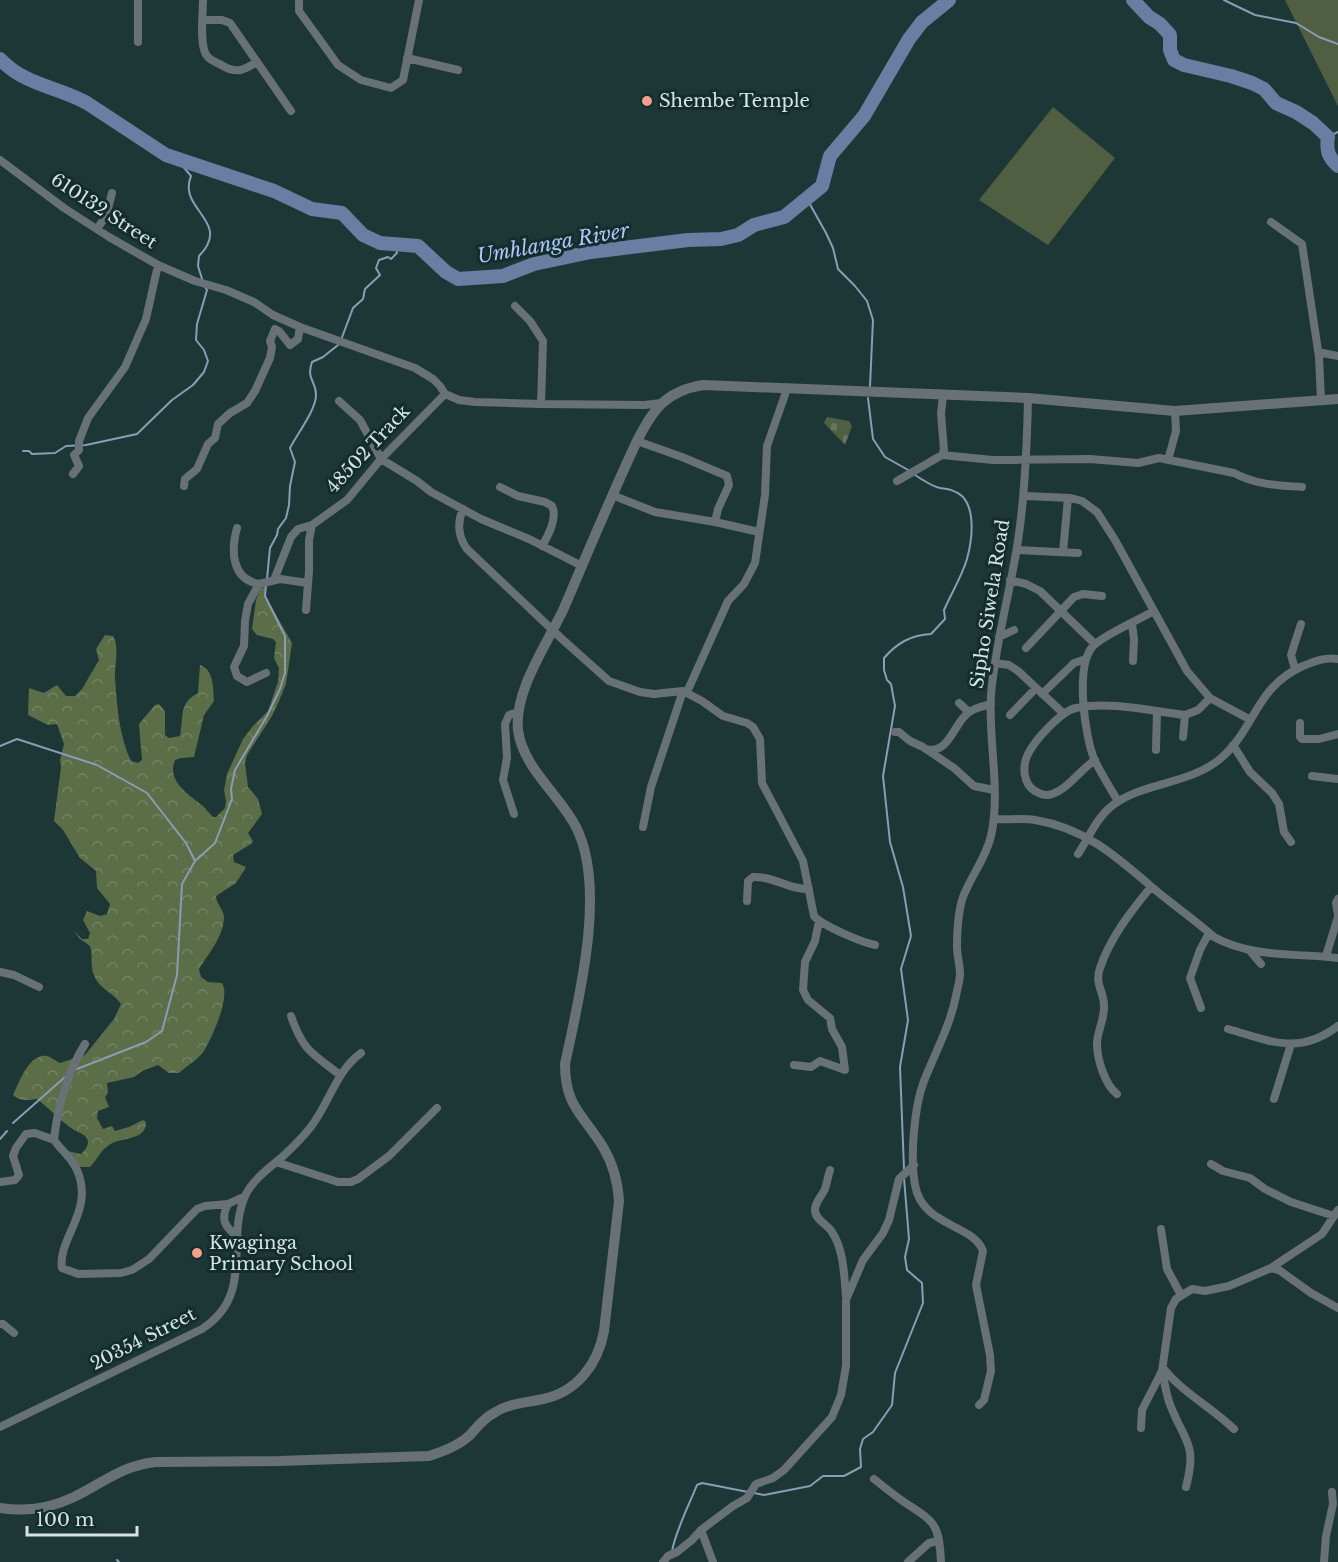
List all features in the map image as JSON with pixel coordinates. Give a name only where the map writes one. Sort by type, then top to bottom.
[{"type":"street","points":[[138,0],[138,42]]},
{"type":"street","points":[[203,0],[204,49],[211,60],[237,72],[257,62]]},
{"type":"street","points":[[299,0],[299,11],[338,65],[362,80],[391,88],[403,80],[419,0]]},
{"type":"street","points":[[203,20],[222,20],[230,23],[291,111]]},
{"type":"street","points":[[407,58],[458,70]]},
{"type":"street","name":"610132 Street","points":[[0,160],[97,230],[158,265],[197,282],[226,290],[254,302],[273,315],[300,327]]},
{"type":"street","points":[[97,230],[106,216],[112,193]]},
{"type":"street","points":[[1271,222],[1302,244],[1320,357],[1321,400]]},
{"type":"street","points":[[73,474],[79,466],[74,455],[79,450],[79,441],[88,418],[125,367],[147,320],[158,265]]},
{"type":"street","points":[[515,306],[530,321],[543,341],[541,404]]},
{"type":"street","points":[[184,486],[185,479],[197,469],[208,444],[215,438],[218,424],[230,412],[247,402],[255,391],[270,358],[272,347],[270,341],[275,329],[290,345],[298,339],[300,327],[416,368],[433,379],[447,395],[475,402],[645,405],[661,403]]},
{"type":"street","points":[[1320,357],[1323,353],[1338,356]]},
{"type":"street","points":[[0,1508],[30,1509],[57,1504],[79,1495],[122,1470],[155,1462],[296,1461],[429,1456],[459,1444],[487,1417],[500,1409],[517,1403],[547,1398],[565,1391],[581,1379],[591,1366],[600,1348],[604,1331],[619,1201],[617,1183],[603,1147],[575,1109],[566,1087],[565,1064],[586,962],[588,864],[581,839],[568,813],[540,776],[525,751],[518,730],[519,712],[522,694],[582,566],[612,495],[647,420],[661,403],[681,390],[703,385],[1029,398],[1175,411],[1338,399]]},
{"type":"street","points":[[643,827],[651,787],[685,692],[728,601],[751,574],[755,563],[765,495],[767,446],[787,389]]},
{"type":"street","name":"48502 Track","points":[[274,580],[291,537],[302,527],[312,525],[347,500],[381,459],[447,395]]},
{"type":"street","points":[[942,455],[944,450],[941,414],[943,395]]},
{"type":"street","name":"Sipho Siwela Road","points":[[979,1406],[984,1400],[991,1371],[976,1285],[983,1251],[976,1240],[941,1220],[923,1206],[915,1187],[912,1168],[918,1103],[923,1083],[950,1021],[960,975],[957,947],[963,899],[985,856],[994,819],[991,704],[999,637],[1017,550],[1025,496],[1029,398]]},
{"type":"street","points":[[339,401],[360,420],[381,459],[431,492],[582,566]]},
{"type":"street","points":[[1168,460],[1176,431],[1175,411]]},
{"type":"street","points":[[637,441],[727,476],[729,485],[715,522]]},
{"type":"street","points":[[897,481],[942,455],[970,459],[1026,461],[1090,459],[1137,464],[1159,458],[1234,473],[1244,480],[1302,487]]},
{"type":"street","points":[[500,488],[552,506],[555,513],[550,533],[542,546]]},
{"type":"street","points":[[612,495],[655,512],[759,532]]},
{"type":"street","points":[[1025,496],[1082,501],[1097,512],[1187,671],[1210,698],[1249,719]]},
{"type":"street","points":[[1063,552],[1068,498]]},
{"type":"street","points":[[463,509],[459,525],[461,539],[465,546],[609,681],[640,692],[654,694],[685,692],[723,716],[747,723],[758,733],[761,745],[762,783],[800,852],[806,869],[813,913],[819,921],[875,945]]},
{"type":"street","points":[[306,610],[309,540],[312,525]]},
{"type":"street","points":[[237,528],[233,541],[236,568],[250,581],[261,584],[286,579],[308,584]]},
{"type":"street","points":[[1017,550],[1078,553]]},
{"type":"street","points":[[1010,580],[1040,591],[1095,644]]},
{"type":"street","points":[[1141,588],[1150,582]]},
{"type":"street","points":[[261,584],[248,604],[244,621],[244,646],[234,667],[237,676],[247,682],[266,673]]},
{"type":"street","points":[[1026,648],[1078,596],[1089,594],[1102,596]]},
{"type":"street","points":[[1118,801],[1095,760],[1090,742],[1085,707],[1086,659],[1095,644],[1154,611]]},
{"type":"street","points":[[1132,624],[1134,639],[1132,661]]},
{"type":"street","points":[[1295,669],[1290,655],[1301,624]]},
{"type":"street","points":[[999,637],[1014,630]]},
{"type":"street","points":[[1010,715],[1074,663],[1086,659]]},
{"type":"street","points":[[1078,854],[1087,836],[1101,817],[1118,801],[1189,776],[1219,759],[1244,731],[1249,719],[1277,681],[1313,661],[1338,659]]},
{"type":"street","points":[[995,663],[1009,665],[1063,713]]},
{"type":"street","points":[[1095,760],[1051,795],[1043,795],[1031,788],[1025,779],[1025,762],[1028,754],[1063,713],[1077,707],[1097,705],[1185,715],[1198,710],[1210,698]]},
{"type":"street","points":[[959,703],[969,712]]},
{"type":"street","points":[[896,732],[933,751],[941,747],[969,712],[991,704]]},
{"type":"street","points":[[1156,750],[1157,711]]},
{"type":"street","points":[[514,814],[503,780],[507,758],[506,724],[509,715],[519,712]]},
{"type":"street","points":[[1183,737],[1185,715]]},
{"type":"street","points":[[1300,723],[1302,739],[1319,739],[1338,734]]},
{"type":"street","points":[[1233,745],[1250,772],[1272,793],[1279,804],[1284,832],[1291,842]]},
{"type":"street","points":[[923,747],[954,768],[974,786],[994,790]]},
{"type":"street","points":[[1312,776],[1338,779]]},
{"type":"street","points":[[994,819],[1050,823],[1087,836],[1224,943],[1250,951],[1338,958]]},
{"type":"street","points":[[747,901],[748,881],[753,877],[769,877],[798,890],[809,890]]},
{"type":"street","points":[[1117,1094],[1108,1085],[1098,1051],[1097,1044],[1104,1007],[1097,975],[1120,929],[1151,887]]},
{"type":"street","points":[[1326,956],[1338,916],[1336,903],[1338,899]]},
{"type":"street","points":[[794,1065],[811,1067],[820,1061],[845,1070],[842,1047],[832,1029],[830,1018],[808,1000],[803,990],[805,962],[815,941],[819,921]]},
{"type":"street","points":[[1202,1008],[1190,978],[1209,933]]},
{"type":"street","points":[[1250,951],[1260,964]]},
{"type":"street","points":[[0,972],[14,975],[39,987]]},
{"type":"street","points":[[291,1016],[296,1033],[305,1048],[340,1075]]},
{"type":"street","points":[[1228,1029],[1274,1042],[1291,1044],[1312,1041],[1338,1026]]},
{"type":"street","points":[[54,1140],[58,1117],[75,1061],[85,1044]]},
{"type":"street","points":[[1275,1099],[1291,1044]]},
{"type":"street","points":[[0,1182],[18,1178],[19,1173],[13,1160],[14,1151],[26,1134],[35,1133],[54,1140],[75,1165],[80,1179],[80,1211],[63,1254],[61,1266],[70,1273],[113,1274],[132,1270],[149,1259],[197,1209],[228,1204],[245,1196],[311,1126],[340,1075],[361,1053]]},
{"type":"street","points":[[276,1162],[338,1182],[351,1182],[389,1156],[437,1107]]},
{"type":"street","points":[[1211,1164],[1223,1171],[1250,1178],[1265,1189],[1291,1202],[1335,1216]]},
{"type":"street","points":[[846,1300],[863,1260],[883,1233],[889,1220],[899,1179],[912,1168]]},
{"type":"street","points":[[665,1559],[692,1540],[700,1530],[747,1498],[756,1484],[773,1478],[784,1470],[836,1410],[846,1366],[844,1270],[839,1248],[831,1229],[815,1213],[815,1206],[825,1190],[830,1170]]},
{"type":"street","name":"20354 Street","points":[[0,1427],[208,1325],[223,1308],[234,1286],[238,1225],[245,1196]]},
{"type":"street","points":[[228,1204],[223,1215],[224,1221],[227,1228],[238,1237]]},
{"type":"street","points":[[1335,1216],[1338,1230]]},
{"type":"street","points":[[1186,1487],[1192,1461],[1191,1454],[1188,1442],[1171,1408],[1163,1369],[1171,1308],[1181,1295],[1192,1289],[1205,1292],[1229,1286],[1271,1268],[1322,1234],[1335,1216]]},
{"type":"street","points":[[1161,1229],[1167,1269],[1181,1295]]},
{"type":"street","points":[[1271,1268],[1278,1270],[1338,1308]]},
{"type":"street","points":[[0,1324],[14,1333]]},
{"type":"street","points":[[1141,1428],[1142,1410],[1163,1369]]},
{"type":"street","points":[[1163,1369],[1183,1390],[1234,1429]]},
{"type":"street","points":[[874,1479],[929,1518],[936,1530],[941,1562]]},
{"type":"street","points":[[1324,1562],[1326,1536],[1333,1504],[1332,1492]]},
{"type":"street","points":[[700,1530],[713,1562]]},
{"type":"street","points":[[908,1562],[929,1543],[938,1541]]},
{"type":"green space","points":[[1285,0],[1338,0],[1338,106]]},
{"type":"green space","points":[[1053,107],[1115,158],[1048,245],[979,200]]},
{"type":"green space","points":[[827,417],[849,421],[852,426],[845,445],[824,423]]},
{"type":"green space","points":[[265,587],[266,597],[292,643],[286,684],[272,716],[247,755],[245,763],[248,787],[258,799],[262,814],[248,833],[253,841],[251,844],[233,855],[234,862],[246,867],[236,883],[216,896],[224,915],[223,925],[215,945],[199,969],[201,977],[208,982],[222,983],[224,998],[219,1017],[204,1051],[179,1073],[169,1073],[158,1065],[134,1077],[107,1083],[108,1093],[105,1097],[109,1107],[98,1111],[97,1118],[103,1129],[112,1126],[115,1131],[143,1120],[146,1122],[145,1128],[138,1136],[109,1145],[90,1167],[79,1167],[67,1151],[81,1154],[87,1146],[86,1137],[74,1130],[37,1099],[22,1100],[13,1095],[26,1070],[35,1059],[47,1056],[60,1063],[85,1055],[114,1019],[121,1004],[96,980],[92,968],[90,946],[80,939],[73,930],[82,939],[88,939],[90,933],[83,920],[87,911],[100,916],[107,914],[110,904],[97,888],[96,871],[80,858],[63,830],[54,821],[60,760],[64,744],[57,724],[48,725],[28,715],[29,688],[44,693],[57,685],[66,696],[75,696],[82,689],[99,660],[96,649],[105,635],[113,636],[116,646],[115,678],[121,731],[131,761],[138,763],[142,760],[139,724],[155,705],[159,704],[165,711],[165,735],[169,738],[180,736],[185,706],[187,701],[198,693],[200,665],[205,667],[212,680],[214,701],[204,715],[194,757],[175,760],[173,768],[180,787],[213,817],[216,817],[225,808],[224,790],[227,774],[243,739],[268,711],[278,682],[279,668],[274,658],[276,642],[257,635],[252,629],[256,600],[261,588]]},
{"type":"waterway","name":"Umhlanga River","points":[[0,59],[20,75],[87,103],[166,155],[274,191],[312,209],[342,213],[363,235],[380,243],[418,246],[446,272],[458,279],[503,276],[534,264],[591,252],[688,240],[721,239],[738,235],[754,225],[784,217],[822,186],[830,156],[864,116],[909,39],[922,22],[949,0]]},
{"type":"waterway","name":"Umhlanga River","points":[[1133,0],[1170,35],[1170,50],[1174,60],[1184,65],[1231,76],[1264,89],[1276,103],[1313,123],[1328,137],[1328,153],[1338,166]]},
{"type":"waterway","points":[[1224,0],[1255,15],[1296,23],[1319,37],[1338,44]]},
{"type":"waterway","points":[[1328,137],[1338,132]]},
{"type":"waterway","points":[[176,158],[191,176],[189,188],[191,198],[208,224],[210,234],[208,244],[199,256],[198,266],[203,282]]},
{"type":"waterway","points":[[807,199],[833,248],[838,269],[867,301],[873,320],[870,386]]},
{"type":"waterway","points":[[341,340],[353,308],[363,299],[365,289],[380,275],[376,268],[379,260],[388,257],[391,259],[397,253],[395,244]]},
{"type":"waterway","points":[[23,451],[29,451],[32,454],[55,453],[66,446],[86,445],[137,434],[172,400],[193,385],[204,372],[208,361],[204,350],[196,340],[197,324],[207,290],[205,287]]},
{"type":"waterway","points":[[267,579],[270,548],[278,529],[286,518],[289,505],[295,462],[290,448],[310,415],[315,401],[316,390],[310,368],[312,362],[323,357],[338,345]]},
{"type":"waterway","points":[[868,398],[873,439],[885,457],[910,471]]},
{"type":"waterway","points":[[904,1169],[900,1067],[908,1020],[901,969],[911,936],[903,887],[890,842],[883,776],[895,706],[891,684],[884,670],[884,658],[905,641],[931,634],[945,619],[944,610],[967,559],[972,526],[969,509],[962,496],[957,492],[933,486],[915,475]]},
{"type":"waterway","points":[[77,1069],[146,1042],[162,1031],[177,975],[182,884],[195,861],[215,843],[232,799],[231,789],[235,770],[267,716],[285,673],[285,636],[265,596],[266,585]]},
{"type":"waterway","points":[[0,746],[17,739],[97,765],[147,793],[186,843],[195,861]]},
{"type":"waterway","points":[[13,1123],[65,1077]]},
{"type":"waterway","points":[[0,1139],[7,1131]]},
{"type":"waterway","points":[[754,1493],[764,1495],[810,1486],[823,1476],[844,1476],[861,1467],[860,1449],[863,1439],[873,1432],[892,1405],[895,1373],[923,1303],[922,1283],[907,1270],[905,1257],[909,1239],[904,1178]]},
{"type":"waterway","points":[[672,1551],[697,1485],[702,1483],[748,1492]]},
{"type":"place","name":"Shembe Temple","points":[[647,101]]},
{"type":"place","name":"Kwaginga Primary School","points":[[197,1253]]}]
